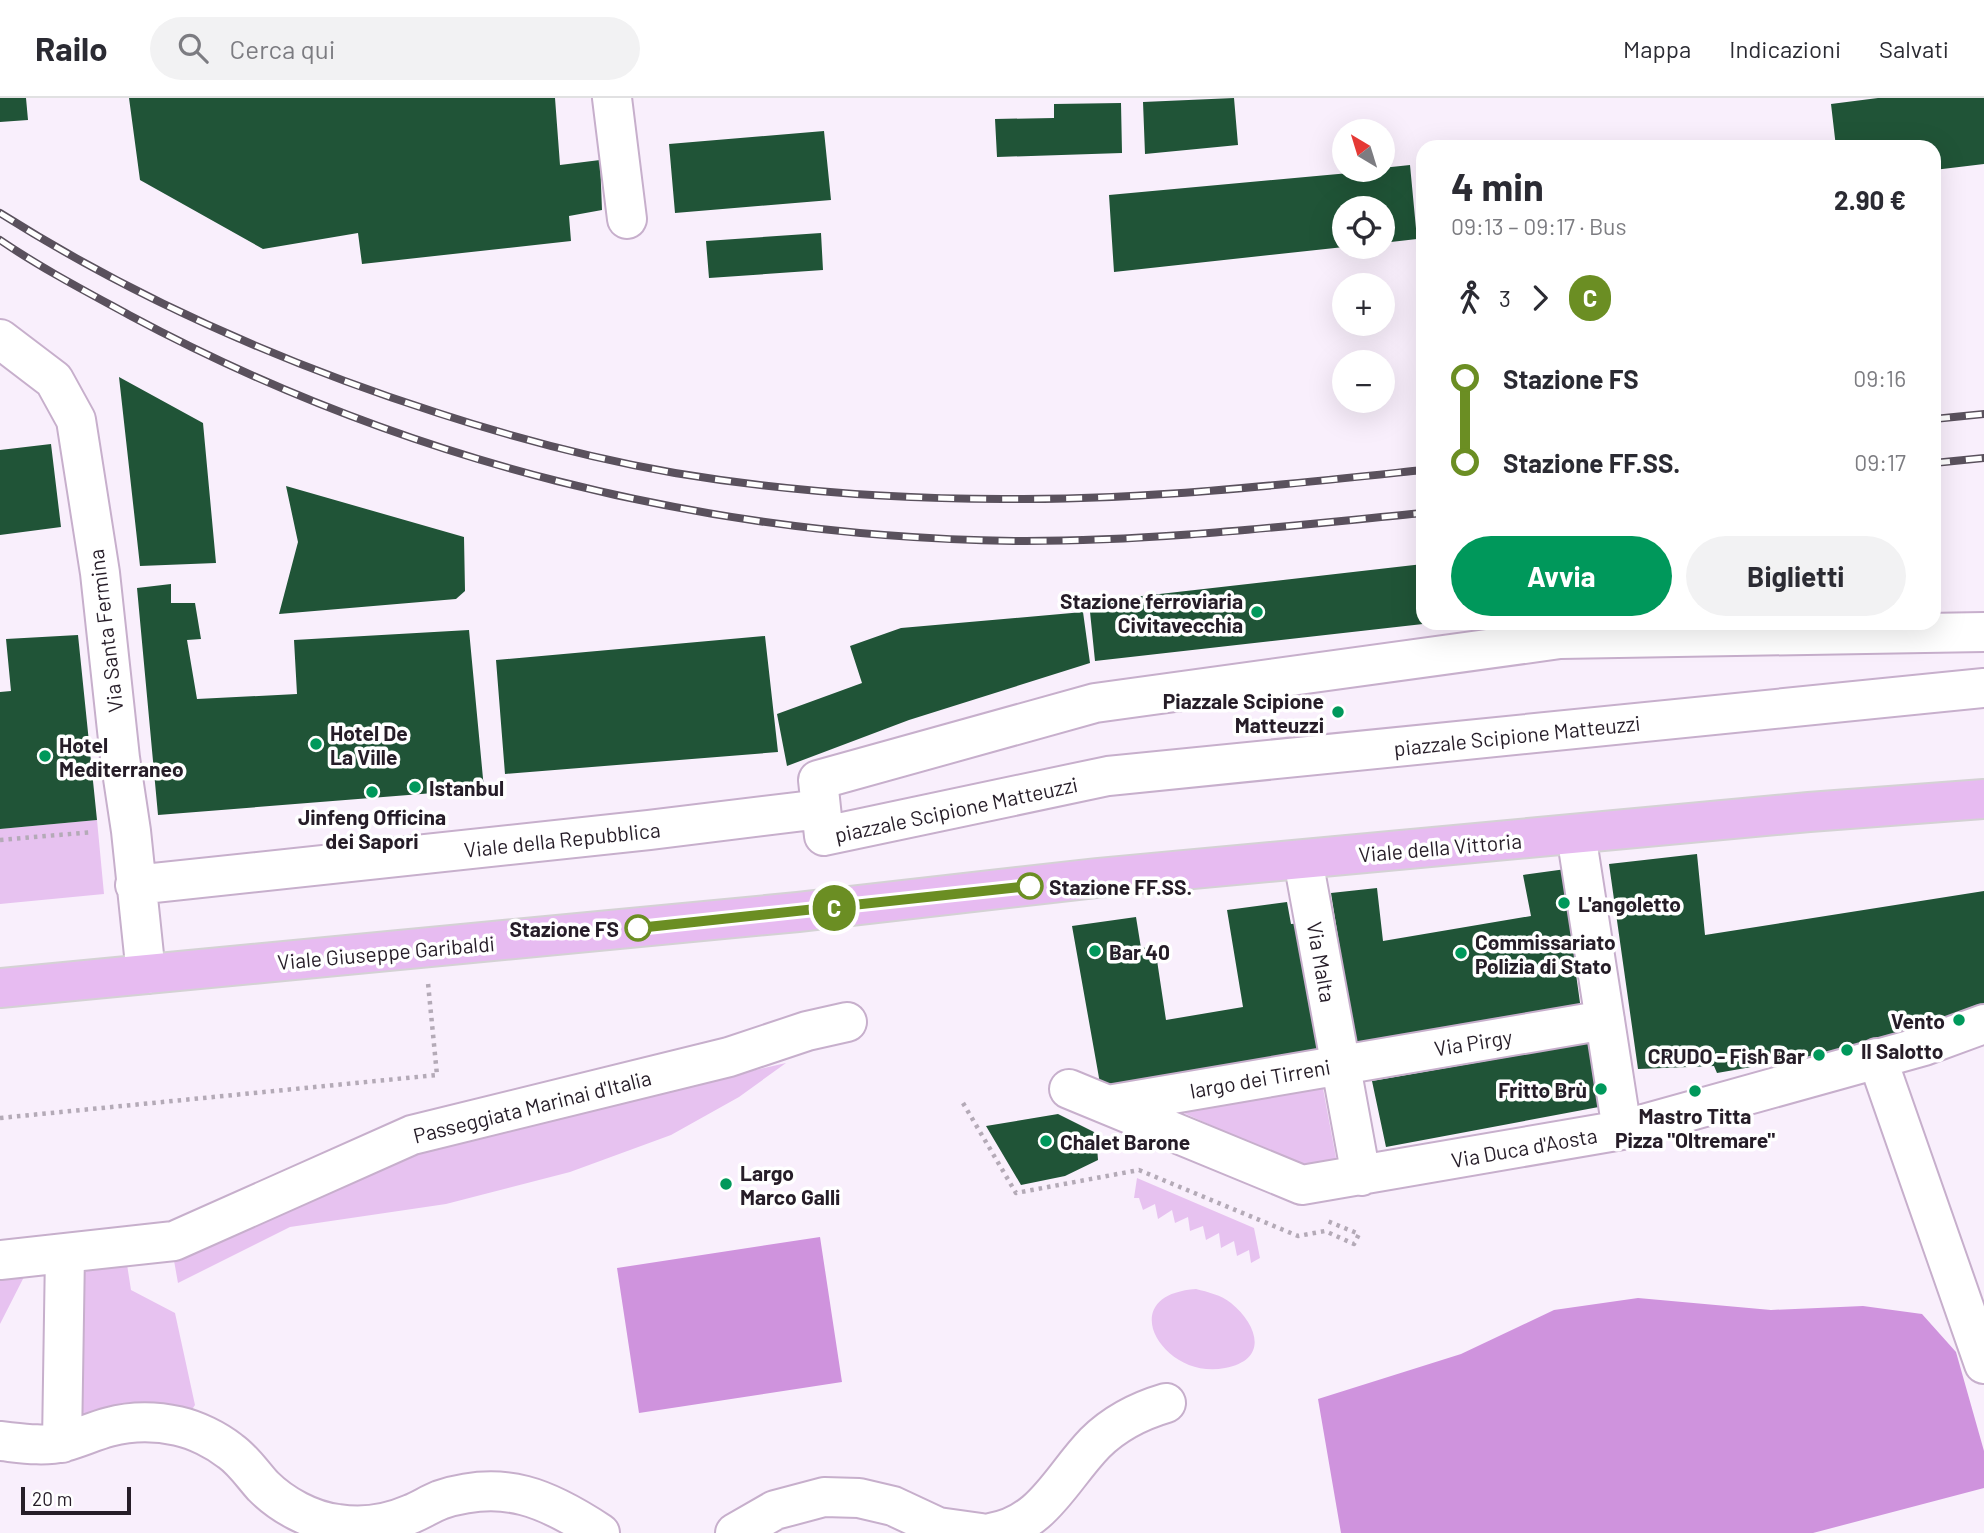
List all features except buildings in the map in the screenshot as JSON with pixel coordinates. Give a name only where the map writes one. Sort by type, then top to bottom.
[{"type":"main road","name":"Viale della Vittoria","points":[[896,902],[1097,878],[1984,799]]},
{"type":"main road","name":"Viale Giuseppe Garibaldi","points":[[0,988],[896,902]]},
{"type":"street","points":[[612,98],[627,219]]},
{"type":"street","name":"Via Santa Fermina","points":[[6,349],[54,380],[76,420],[100,573],[146,974]]},
{"type":"street","name":"piazzale Scipione Matteuzzi","points":[[1984,632],[1560,639],[1095,702],[818,780],[824,836],[1108,776],[1984,688]]},
{"type":"street","name":"Viale della Repubblica","points":[[135,885],[635,832],[821,809]]},
{"type":"street","points":[[1576,834],[1622,1130]]},
{"type":"street","name":"Via Malta","points":[[1303,860],[1341,1064]]},
{"type":"street","name":"Via Pirgy","points":[[1341,1064],[1605,1020]]},
{"type":"street","name":"Passeggiata Marinai d'Italia","points":[[0,1260],[174,1241],[412,1135],[729,1057],[807,1031],[847,1022]]},
{"type":"street","name":"Via Duca d'Aosta","points":[[1069,1089],[1303,1185],[1622,1130],[1924,1046],[1984,1024]]},
{"type":"street","points":[[1878,1058],[1984,1364]]},
{"type":"street","name":"largo dei Tirreni","points":[[1108,1105],[1341,1064],[1361,1176]]},
{"type":"street","points":[[62,1443],[65,1253]]},
{"type":"street","points":[[990,1533],[1006,1531],[1028,1520],[1096,1442],[1115,1426],[1144,1409],[1166,1403]]},
{"type":"street","points":[[0,1441],[62,1443],[108,1427],[132,1423],[179,1426],[209,1438],[232,1452],[266,1489],[289,1506],[310,1517],[336,1524],[358,1526],[388,1523],[439,1500],[481,1492],[522,1493],[567,1511],[600,1533]]},
{"type":"street","points":[[735,1533],[775,1510],[824,1497],[859,1497],[893,1506],[938,1527],[981,1533]]},
{"type":"path","points":[[0,840],[98,831],[131,831]]},
{"type":"path","points":[[0,1118],[437,1075],[424,949]]},
{"type":"path","points":[[963,1103],[1016,1193],[1139,1170],[1298,1236],[1325,1231],[1354,1244],[1359,1234],[1317,1217]]},
{"type":"path","points":[[975,1124],[982,1120]]},
{"type":"shaded area","points":[[97,820],[104,894],[0,904],[0,829]]},
{"type":"shaded area","points":[[786,1063],[739,1097],[671,1135],[570,1172],[446,1204],[290,1227],[178,1283],[173,1255],[422,1147]]},
{"type":"shaded area","points":[[1322,1083],[1337,1163],[1306,1168],[1177,1110]]},
{"type":"shaded area","points":[[1137,1178],[1254,1228],[1260,1258],[1251,1263],[1249,1250],[1237,1256],[1234,1241],[1221,1248],[1219,1233],[1206,1240],[1203,1226],[1190,1231],[1188,1217],[1175,1223],[1172,1210],[1158,1219],[1155,1204],[1143,1210],[1139,1198],[1134,1198]]},
{"type":"shaded area","points":[[820,1237],[842,1382],[639,1413],[617,1268]]},
{"type":"shaded area","points":[[126,1258],[131,1290],[175,1313],[195,1405],[187,1417],[71,1430],[73,1263]]},
{"type":"shaded area","points":[[27,1271],[0,1324],[0,1274]]},
{"type":"shaded area","points":[[1196,1289],[1227,1300],[1248,1321],[1255,1341],[1248,1358],[1239,1364],[1203,1369],[1183,1362],[1167,1350],[1156,1336],[1152,1320],[1156,1306],[1170,1295]]},
{"type":"shaded area","points":[[1638,1298],[1771,1310],[1863,1306],[1922,1314],[1956,1352],[1984,1451],[1984,1488],[1813,1533],[1341,1533],[1318,1399],[1461,1354],[1554,1310]]},
{"type":"railway","points":[[0,213],[104,274],[158,301],[268,351],[324,373],[496,431],[675,473],[849,494],[1023,499],[1173,494],[1416,471]]},
{"type":"railway","points":[[0,240],[47,270],[129,315],[232,366],[339,411],[447,450],[558,481],[670,506],[784,525],[899,536],[1014,541],[1168,536],[1416,514]]},
{"type":"railway","points":[[1941,418],[1984,414]]},
{"type":"railway","points":[[1941,462],[1984,458]]},
{"type":"bus line","name":"C","points":[[638,928],[1030,886]]},
{"type":"place","name":"Stazione ferroviaria Civitavecchia","points":[[1257,612]]},
{"type":"place","name":"Piazzale Scipione Matteuzzi","points":[[1338,712]]},
{"type":"place","name":"Hotel De La Ville","points":[[316,744]]},
{"type":"place","name":"Hotel Mediterraneo","points":[[45,756]]},
{"type":"place","name":"Istanbul","points":[[415,787]]},
{"type":"place","name":"Jinfeng Officina dei Sapori","points":[[372,792]]},
{"type":"place","name":"Stazione FF.SS.","points":[[1030,886]]},
{"type":"place","name":"L'angoletto","points":[[1564,903]]},
{"type":"place","name":"Stazione FS","points":[[638,928]]},
{"type":"place","name":"Bar 40","points":[[1095,951]]},
{"type":"place","name":"Commissariato Polizia di Stato","points":[[1461,953]]},
{"type":"place","name":"Vento","points":[[1959,1020]]},
{"type":"place","name":"Il Salotto","points":[[1847,1050]]},
{"type":"place","name":"CRUDO - Fish Bar","points":[[1819,1055]]},
{"type":"place","name":"Fritto Brù","points":[[1601,1089]]},
{"type":"place","name":"Mastro Titta Pizza \"Oltremare\"","points":[[1695,1091]]},
{"type":"place","name":"Chalet Barone","points":[[1046,1141]]},
{"type":"place","name":"Largo Marco Galli","points":[[726,1184]]}]
